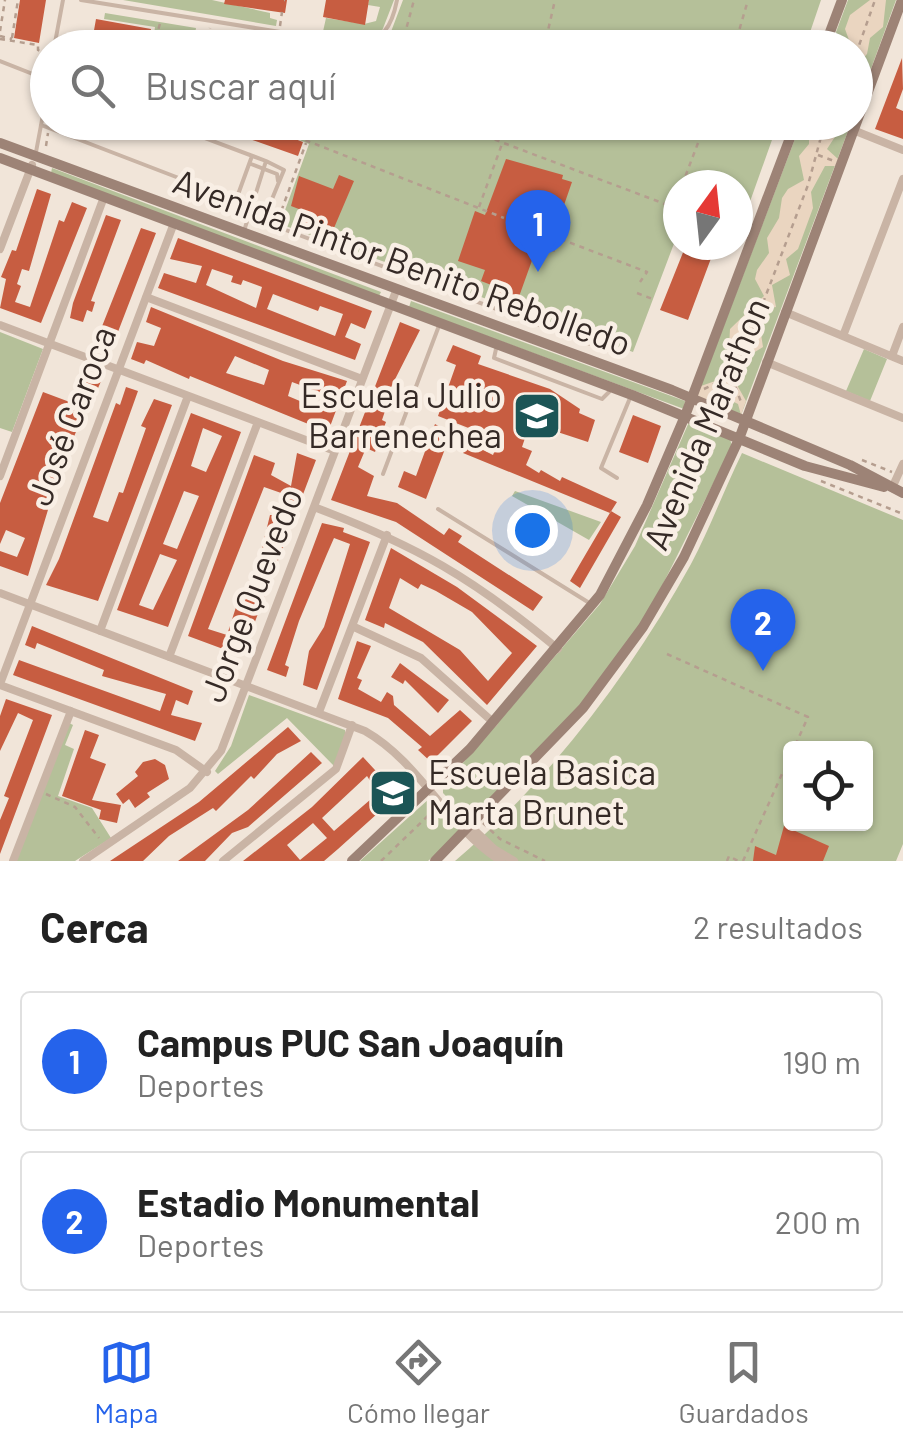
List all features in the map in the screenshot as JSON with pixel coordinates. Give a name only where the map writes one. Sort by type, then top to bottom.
[{"type":"main road","points":[[831,30],[842,0]]},
{"type":"main road","name":"Avenida Marathon","points":[[873,77],[902,0]]},
{"type":"main road","name":"Avenida Marathon","points":[[352,861],[431,789],[494,724],[593,605],[639,522],[695,395],[789,140]]},
{"type":"main road","name":"Avenida Marathon","points":[[435,861],[583,708],[643,627],[698,529],[739,439],[849,140]]},
{"type":"main road","name":"Avenida Pintor Benito Rebolledo","points":[[0,142],[396,291],[695,395],[898,491]]},
{"type":"main road","name":"Avenida Pintor Benito Rebolledo","points":[[0,158],[632,395],[834,476],[898,491]]},
{"type":"street","points":[[873,138],[903,150]]},
{"type":"street","points":[[1,245],[35,156]]},
{"type":"street","points":[[843,336],[903,178]]},
{"type":"street","points":[[0,476],[104,197]]},
{"type":"street","name":"José Caroca","points":[[0,684],[174,223]]},
{"type":"street","name":"Jorge Quevedo","points":[[89,860],[168,805],[207,772],[226,742],[396,291]]},
{"type":"street","points":[[146,297],[362,379]]},
{"type":"street","points":[[785,312],[903,360]]},
{"type":"street","points":[[0,325],[335,451]]},
{"type":"street","points":[[892,356],[903,327]]},
{"type":"street","points":[[766,362],[903,418]]},
{"type":"street","points":[[100,631],[188,396]]},
{"type":"street","points":[[169,657],[258,422]]},
{"type":"street","points":[[898,491],[903,464]]},
{"type":"street","points":[[314,507],[386,535],[483,588],[558,648]]},
{"type":"street","points":[[319,712],[386,535]]},
{"type":"street","points":[[0,594],[352,726],[387,746],[500,861]]},
{"type":"street","points":[[352,626],[422,658],[494,724]]},
{"type":"street","points":[[0,684],[176,750],[207,772]]},
{"type":"street","points":[[13,861],[71,711]]},
{"type":"street","points":[[223,861],[336,769],[352,726]]},
{"type":"street","points":[[469,829],[514,861]]},
{"type":"lane","points":[[57,30],[62,0]]},
{"type":"lane","points":[[81,0],[268,30]]},
{"type":"lane","points":[[387,30],[397,0]]},
{"type":"lane","points":[[0,61],[30,73]]},
{"type":"lane","points":[[35,156],[38,140]]},
{"type":"lane","points":[[78,140],[236,200],[252,156]]},
{"type":"lane","points":[[210,140],[283,168],[265,216],[267,223],[614,353]]},
{"type":"lane","points":[[246,234],[244,221],[266,161]]},
{"type":"lane","points":[[249,163],[277,174],[278,181]]},
{"type":"lane","points":[[383,474],[440,323]]},
{"type":"lane","points":[[617,478],[601,468],[632,395]]},
{"type":"lane","points":[[438,509],[593,605]]},
{"type":"path","points":[[12,40],[18,0]]},
{"type":"path","points":[[406,30],[414,0]]},
{"type":"path","points":[[548,30],[555,0]]},
{"type":"path","points":[[739,30],[748,0]]},
{"type":"path","points":[[865,30],[876,0]]},
{"type":"path","points":[[16,11],[5,3],[0,35],[30,43]]},
{"type":"path","points":[[280,28],[282,12]]},
{"type":"path","points":[[158,30],[161,20]]},
{"type":"path","points":[[46,146],[47,140]]},
{"type":"path","points":[[301,140],[504,218]]},
{"type":"path","points":[[495,140],[663,203]]},
{"type":"path","points":[[688,170],[699,140]]},
{"type":"path","points":[[695,395],[732,376],[753,333],[758,312],[766,303],[772,272],[821,140]]},
{"type":"path","points":[[277,223],[306,142]]},
{"type":"path","points":[[478,207],[502,142]]},
{"type":"path","points":[[817,154],[836,162]]},
{"type":"path","points":[[542,232],[647,272],[640,282]]},
{"type":"path","points":[[552,236],[554,253]]},
{"type":"path","points":[[637,293],[655,300]]},
{"type":"path","points":[[732,376],[744,408]]},
{"type":"path","points":[[667,654],[808,717],[797,741]]},
{"type":"path","points":[[726,861],[729,856],[741,861],[783,771]]},
{"type":"path","points":[[40,792],[76,807],[101,842]]},
{"type":"path","points":[[381,861],[443,801]]},
{"type":"path","points":[[490,828],[500,839],[545,861]]},
{"type":"green space","points":[[123,0],[212,0],[270,13],[270,18],[277,20],[276,26]]},
{"type":"green space","points":[[369,0],[394,0],[382,30],[323,30],[326,18],[364,24],[376,21],[380,7],[368,5]]},
{"type":"green space","points":[[403,0],[821,0],[811,30],[392,30]]},
{"type":"green space","points":[[848,0],[896,0],[873,63],[873,30],[837,30]]},
{"type":"green space","points":[[105,13],[196,28],[155,30],[155,27],[104,19]]},
{"type":"green space","points":[[300,140],[772,140],[753,193],[753,170],[663,170],[663,260],[668,260],[633,352],[280,224],[309,144]]},
{"type":"green space","points":[[795,140],[845,140],[741,415],[697,396],[749,260],[753,260],[753,249]]},
{"type":"green space","points":[[52,168],[381,292],[379,296],[51,173]]},
{"type":"green space","points":[[411,301],[685,401],[684,409],[409,307]]},
{"type":"green space","points":[[0,332],[43,349],[12,432],[0,428]]},
{"type":"green space","points":[[864,349],[887,359],[870,401],[846,391]]},
{"type":"green space","points":[[689,422],[730,439],[732,446],[649,612],[577,710],[475,818],[467,818],[443,793],[443,786],[600,604],[635,546]]},
{"type":"green space","points":[[742,453],[903,520],[903,844],[896,861],[455,861],[524,796],[586,723],[668,605]]},
{"type":"green space","points":[[515,491],[601,522],[589,540],[512,496]]},
{"type":"green space","points":[[249,695],[345,730],[346,741],[334,766],[287,718],[218,774],[215,771],[231,746]]},
{"type":"green space","points":[[69,723],[73,725],[65,745],[74,749],[58,796],[92,808],[111,838],[75,861],[16,861]]},
{"type":"green space","points":[[430,798],[459,828],[459,833],[428,861],[360,861]]},
{"type":"shaded area","points":[[870,0],[886,0],[883,27],[873,35],[873,30],[845,30],[850,15]]},
{"type":"shaded area","points":[[809,140],[833,140],[827,149],[838,159],[835,166],[825,166],[811,192],[813,208],[798,249],[786,259],[790,275],[772,285],[776,307],[765,309],[759,321],[763,347],[745,358],[737,385],[746,401],[741,415],[738,404],[714,392],[709,402],[697,396],[701,386],[721,379],[722,369],[728,364],[730,329],[764,296],[755,279],[757,270],[769,253],[767,238],[779,218],[782,198],[788,189],[804,180],[799,156]]},
{"type":"building","points":[[20,0],[46,0],[41,30],[30,30],[30,41],[14,38]]},
{"type":"building","points":[[225,0],[287,0],[285,13],[224,4]]},
{"type":"building","points":[[326,0],[369,0],[365,25],[323,17]]},
{"type":"building","points":[[96,19],[151,29],[151,30],[94,30]]},
{"type":"building","points":[[902,58],[903,89],[896,108],[903,111],[903,139],[875,129]]},
{"type":"building","points":[[252,140],[298,140],[303,142],[298,156]]},
{"type":"building","points":[[506,159],[563,175],[562,179],[572,182],[555,231],[544,227],[516,305],[495,298],[499,288],[481,281],[485,270],[458,261],[475,211],[485,215]]},
{"type":"building","points":[[339,175],[354,181],[331,235],[299,224],[304,211],[291,206],[299,176],[333,189]]},
{"type":"building","points":[[37,189],[51,194],[29,271],[22,269],[17,284],[21,286],[15,302],[30,307],[59,220],[64,222],[72,202],[87,208],[41,323],[0,308],[6,279],[1,277],[12,250],[16,251]]},
{"type":"building","points":[[106,215],[121,220],[91,301],[95,302],[92,312],[87,310],[83,322],[70,318],[73,303]]},
{"type":"building","points":[[141,228],[156,233],[111,350],[95,344]]},
{"type":"building","points":[[178,238],[372,311],[365,329],[351,323],[345,337],[361,344],[355,360],[158,288],[164,273],[196,283],[202,266],[170,259]],"holes":[[[212,269],[233,276],[231,282],[241,285],[243,280],[262,287],[256,308],[206,285]],[[273,294],[318,311],[320,306],[343,314],[335,336],[267,309]]]},
{"type":"building","points":[[680,260],[710,260],[688,320],[660,310]]},
{"type":"building","points":[[151,307],[283,361],[347,381],[328,432],[190,376],[189,379],[146,360],[144,364],[131,359],[137,342],[154,346],[161,328],[146,322]],"holes":[[[235,356],[269,370],[264,385],[226,373]],[[292,382],[327,395],[321,410],[288,396]]]},
{"type":"building","points":[[400,322],[420,330],[383,403],[387,405],[382,420],[386,422],[375,452],[366,448],[358,467],[374,476],[367,496],[397,503],[444,535],[449,528],[462,536],[458,542],[543,597],[533,611],[396,522],[331,500]]},
{"type":"building","points":[[453,345],[481,356],[478,364],[550,389],[580,409],[579,413],[595,420],[588,442],[530,423],[522,447],[532,451],[526,465],[539,473],[541,470],[560,481],[562,477],[617,502],[610,513],[463,453],[469,443],[493,455],[499,440],[438,416],[456,365],[446,361]]},
{"type":"building","points":[[84,372],[102,379],[57,480],[28,576],[0,566],[0,551],[17,557],[25,538],[6,530],[0,544],[0,503],[43,392],[75,404]]},
{"type":"building","points":[[126,387],[138,391],[93,517],[108,522],[119,492],[123,493],[146,428],[141,426],[154,399],[172,405],[98,601],[46,585],[116,403],[120,405]]},
{"type":"building","points":[[191,413],[241,432],[168,627],[117,610]],"holes":[[[203,428],[222,436],[206,472],[191,466]],[[184,491],[199,496],[177,549],[163,544]],[[160,554],[177,560],[153,610],[139,605]]]},
{"type":"building","points":[[633,415],[661,426],[648,463],[619,452]]},
{"type":"building","points":[[435,424],[451,433],[426,499],[398,487],[404,471],[416,476]]},
{"type":"building","points":[[297,453],[316,460],[242,656],[188,636],[254,455],[275,463],[271,475],[291,486]],"holes":[[[264,487],[284,494],[276,515],[270,515],[256,573],[243,606],[237,604],[227,635],[208,629]]]},
{"type":"building","points":[[611,511],[621,517],[580,588],[570,581]]},
{"type":"building","points":[[322,523],[344,528],[343,532],[370,542],[317,690],[303,685],[309,651],[324,627],[350,544],[334,538],[299,621],[285,665],[289,667],[286,677],[267,670]]},
{"type":"building","points":[[391,548],[457,587],[537,646],[487,705],[423,642],[385,623],[384,628],[365,620]],"holes":[[[400,578],[418,589],[421,584],[472,612],[512,653],[488,681],[460,650],[389,608]]]},
{"type":"building","points":[[32,626],[193,691],[188,705],[176,700],[171,715],[202,723],[195,741],[13,675],[19,660],[160,711],[166,694],[102,676],[104,670],[37,643],[35,649],[25,645]]},
{"type":"building","points":[[357,641],[371,646],[357,678],[362,680],[358,689],[381,702],[387,692],[393,696],[394,705],[430,736],[460,710],[472,721],[431,762],[418,750],[422,747],[388,718],[338,699]]},
{"type":"building","points":[[400,663],[449,700],[438,713],[405,680],[403,684],[391,677]]},
{"type":"building","points":[[6,699],[52,715],[0,854],[0,820],[9,798],[4,796],[33,720],[18,713],[0,751],[0,716]]},
{"type":"building","points":[[288,727],[301,741],[277,754],[216,811],[213,808],[169,836],[143,861],[110,861],[199,802]]},
{"type":"building","points":[[85,730],[99,735],[90,758],[106,764],[92,800],[121,805],[117,823],[99,819],[101,810],[62,796]]},
{"type":"building","points":[[311,752],[322,763],[248,827],[232,833],[205,861],[178,861],[248,810]]},
{"type":"building","points":[[363,757],[398,795],[324,861],[243,861],[312,807]],"holes":[[[367,776],[378,793],[334,831],[322,818]],[[313,823],[327,838],[300,860],[287,845]]]},
{"type":"building","points":[[155,759],[165,765],[169,779],[147,793],[150,797],[135,808],[129,799],[123,804],[116,794],[138,776],[135,772],[143,762]]},
{"type":"building","points":[[783,830],[829,846],[823,861],[753,861],[755,846],[776,855]]},
{"type":"place","name":"Campus PUC San Joaquín","points":[[538,272]]},
{"type":"place","name":"Escuela Julio Barrenechea","points":[[537,416]]},
{"type":"place","name":"Estadio Monumental","points":[[763,671]]},
{"type":"place","name":"Escuela Basica Marta Brunet","points":[[393,793]]}]
